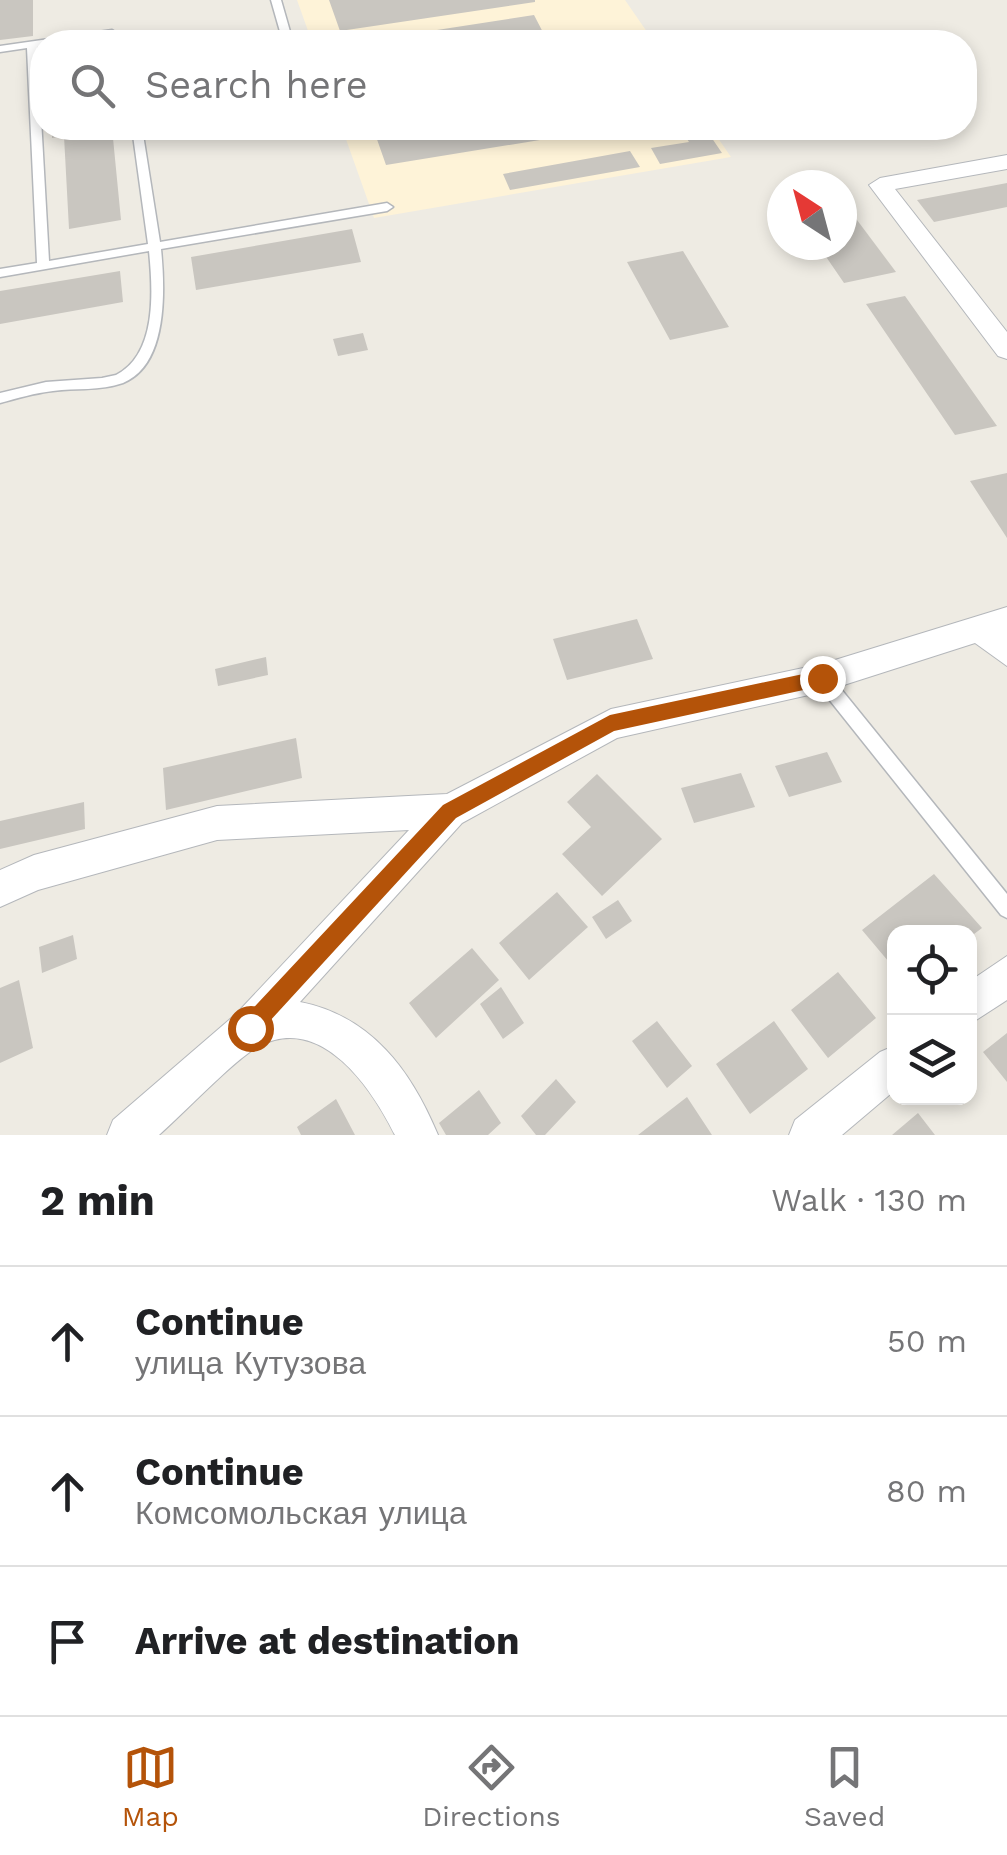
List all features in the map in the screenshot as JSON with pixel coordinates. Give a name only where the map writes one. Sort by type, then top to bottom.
[{"type":"street","points":[[1007,162],[880,185],[1007,350]]},
{"type":"street","points":[[128,1135],[250,1028],[450,811],[610,724],[822,678],[994,624],[1007,652]]},
{"type":"street","points":[[0,889],[34,873],[218,824],[450,811]]},
{"type":"street","points":[[977,1000],[1007,975]]},
{"type":"street","points":[[250,1028],[297,1021],[363,1049],[390,1081],[418,1135]]},
{"type":"street","points":[[810,1135],[887,1072]]},
{"type":"lane","points":[[276,0],[285,30]]},
{"type":"lane","points":[[0,49],[30,44]]},
{"type":"lane","points":[[41,140],[43,266]]},
{"type":"lane","points":[[0,398],[50,386],[111,382],[132,372],[148,350],[156,323],[154,247],[139,140]]},
{"type":"lane","points":[[0,273],[387,207]]},
{"type":"lane","points":[[822,678],[1007,910]]},
{"type":"shaded area","points":[[297,0],[625,0],[646,30],[308,30]]},
{"type":"shaded area","points":[[346,140],[719,140],[731,157],[374,218]]},
{"type":"building","points":[[0,0],[33,0],[30,36],[0,40]]},
{"type":"building","points":[[329,0],[535,0],[535,2],[340,30]]},
{"type":"building","points":[[534,15],[542,30],[437,30]]},
{"type":"building","points":[[64,140],[113,140],[121,220],[69,229]]},
{"type":"building","points":[[377,140],[540,140],[386,165]]},
{"type":"building","points":[[713,140],[722,153],[660,164],[651,148]]},
{"type":"building","points":[[630,151],[640,167],[510,190],[503,174]]},
{"type":"building","points":[[1007,183],[1007,207],[934,222],[917,200]]},
{"type":"building","points":[[857,220],[896,272],[844,283],[828,260],[857,260]]},
{"type":"building","points":[[352,229],[361,262],[196,290],[191,257]]},
{"type":"building","points":[[683,251],[729,327],[670,340],[627,262]]},
{"type":"building","points":[[120,271],[123,302],[0,324],[0,291]]},
{"type":"building","points":[[905,296],[997,426],[955,435],[866,304]]},
{"type":"building","points":[[363,333],[368,350],[338,356],[333,339]]},
{"type":"building","points":[[1007,473],[1007,538],[970,481]]},
{"type":"building","points":[[637,619],[653,659],[567,680],[553,639]]},
{"type":"building","points":[[266,657],[268,675],[218,686],[215,669]]},
{"type":"building","points":[[296,738],[302,778],[166,810],[163,768]]},
{"type":"building","points":[[827,752],[842,782],[789,797],[775,766]]},
{"type":"building","points":[[741,773],[755,807],[694,823],[681,788]]},
{"type":"building","points":[[597,774],[662,839],[602,896],[562,854],[591,827],[567,802]]},
{"type":"building","points":[[84,802],[85,829],[0,849],[0,821]]},
{"type":"building","points":[[934,874],[982,928],[977,932],[977,925],[887,925],[887,960],[862,930]]},
{"type":"building","points":[[557,892],[588,927],[529,980],[499,943]]},
{"type":"building","points":[[618,900],[632,921],[606,939],[592,917]]},
{"type":"building","points":[[73,935],[77,959],[42,973],[39,947]]},
{"type":"building","points":[[472,948],[499,980],[436,1038],[409,1003]]},
{"type":"building","points":[[838,972],[876,1018],[828,1058],[791,1010]]},
{"type":"building","points":[[19,980],[33,1048],[0,1063],[0,988]]},
{"type":"building","points":[[501,987],[524,1023],[503,1039],[480,1004]]},
{"type":"building","points":[[657,1021],[692,1066],[667,1088],[632,1041]]},
{"type":"building","points":[[774,1021],[808,1069],[750,1114],[716,1064]]},
{"type":"building","points":[[1007,1033],[1007,1082],[983,1052]]},
{"type":"building","points":[[556,1079],[576,1102],[545,1135],[536,1135],[521,1116]]},
{"type":"building","points":[[479,1090],[501,1123],[488,1135],[446,1135],[439,1123]]},
{"type":"building","points":[[687,1097],[712,1135],[638,1135]]},
{"type":"building","points":[[336,1099],[355,1135],[301,1135],[297,1127]]},
{"type":"building","points":[[918,1113],[935,1135],[892,1135]]},
{"type":"route","points":[[250,1028],[450,811],[610,724],[822,678]]}]
